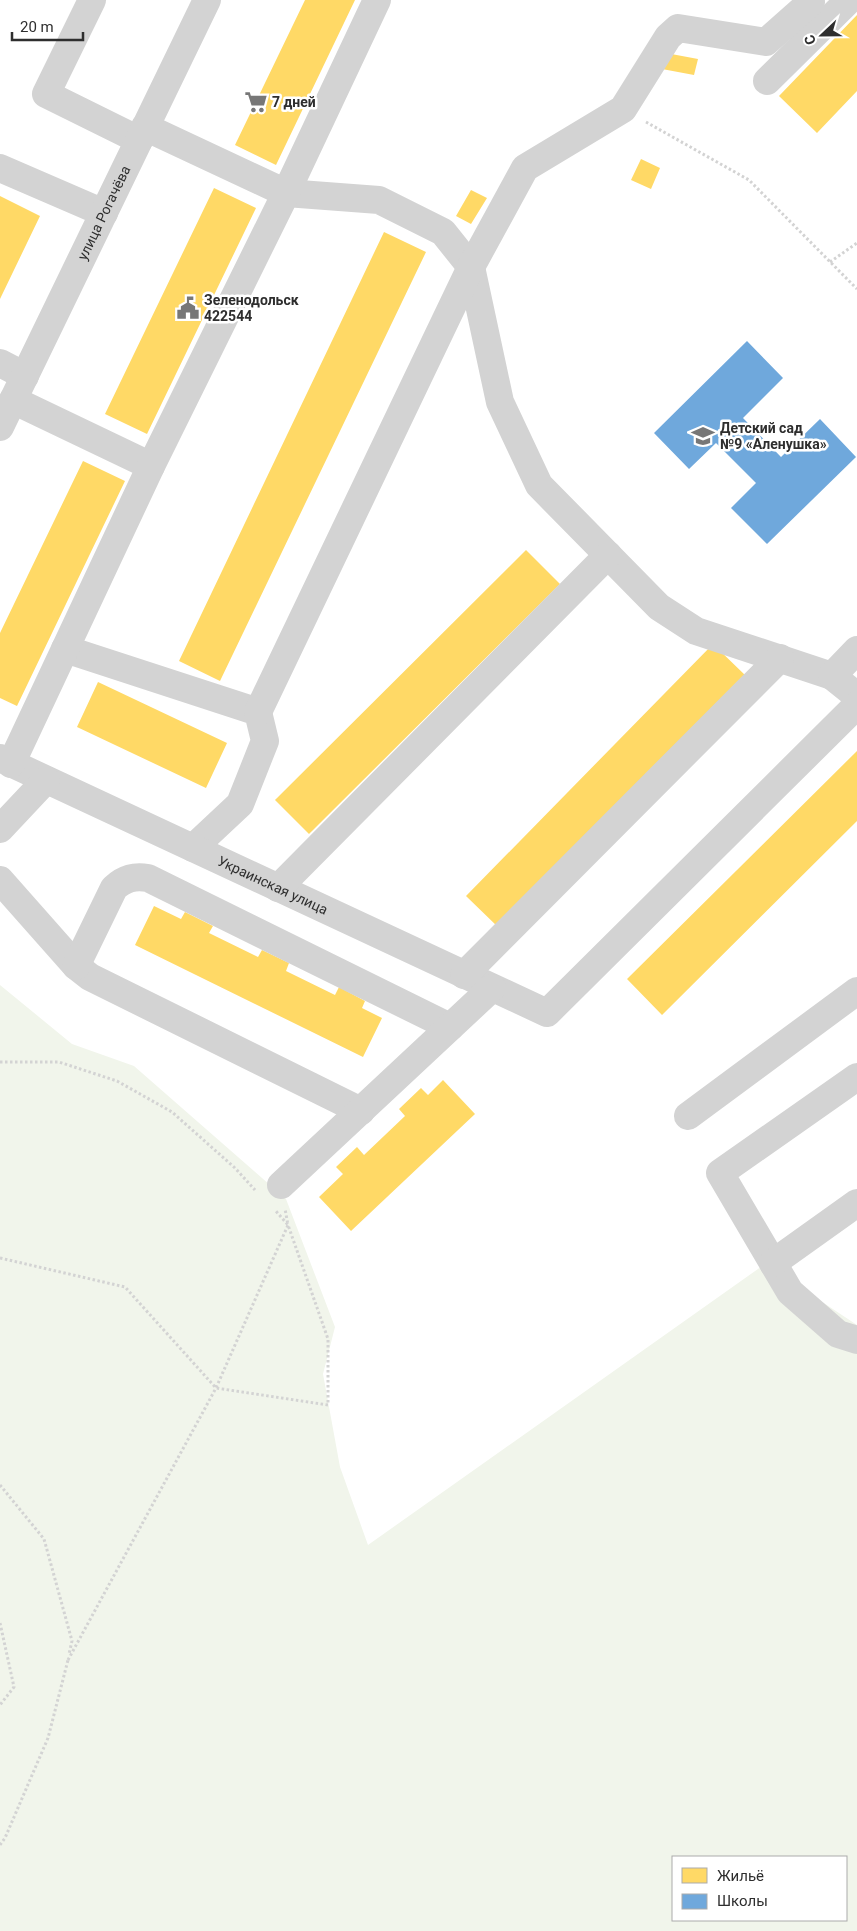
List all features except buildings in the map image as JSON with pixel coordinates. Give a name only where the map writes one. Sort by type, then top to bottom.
[{"type":"street","points":[[92,0],[46,94],[286,193],[379,200],[443,232],[471,268],[500,402],[539,485],[659,607],[696,631],[832,676],[857,696]]},
{"type":"street","name":"улица Рогачёва","points":[[0,427],[206,0]]},
{"type":"street","points":[[6,761],[65,649],[152,466],[286,193],[377,0]]},
{"type":"street","points":[[812,1],[775,73],[849,0]]},
{"type":"street","points":[[193,848],[240,804],[264,741],[258,712],[471,268],[525,168],[623,109],[668,37],[678,28],[766,42],[812,1]]},
{"type":"street","points":[[0,168],[104,213]]},
{"type":"street","points":[[0,363],[19,388],[152,466]]},
{"type":"street","points":[[278,888],[608,555]]},
{"type":"street","points":[[65,649],[258,712]]},
{"type":"street","points":[[832,676],[857,650]]},
{"type":"street","points":[[464,975],[780,658]]},
{"type":"street","name":"Украинская улица","points":[[6,761],[547,1013],[857,705]]},
{"type":"street","points":[[0,829],[46,780]]},
{"type":"street","points":[[76,966],[114,888],[126,879],[140,876],[148,878],[450,1027]]},
{"type":"street","points":[[0,880],[76,966],[90,977],[361,1110]]},
{"type":"street","points":[[270,1195],[492,988]]},
{"type":"street","points":[[688,1116],[857,991]]},
{"type":"street","points":[[857,1077],[720,1174],[790,1292],[838,1334],[857,1340]]},
{"type":"street","points":[[773,1263],[857,1203]]},
{"type":"path","points":[[623,109],[749,180],[857,289]]},
{"type":"path","points":[[830,262],[857,243]]},
{"type":"path","points":[[0,1062],[59,1062],[117,1081],[172,1112],[235,1168],[270,1195],[288,1225],[328,1339],[328,1405],[216,1388],[125,1287],[0,1258]]},
{"type":"path","points":[[270,1195],[288,1225]]},
{"type":"path","points":[[68,1660],[216,1388],[288,1225]]},
{"type":"path","points":[[0,1485],[44,1539],[72,1641],[48,1738],[5,1838],[0,1845]]},
{"type":"path","points":[[0,1623],[14,1687],[0,1705]]},
{"type":"shaded area","points":[[0,985],[72,1044],[134,1066],[286,1199],[335,1327],[323,1374],[340,1467],[368,1545],[765,1264],[857,1325],[857,1931],[0,1931]]},
{"type":"place","name":"7 дней","points":[[256,102]]},
{"type":"place","name":"Зеленодольск 422544","points":[[188,308]]},
{"type":"place","name":"Детский сад №9 «Аленушка»","points":[[703,436]]}]
